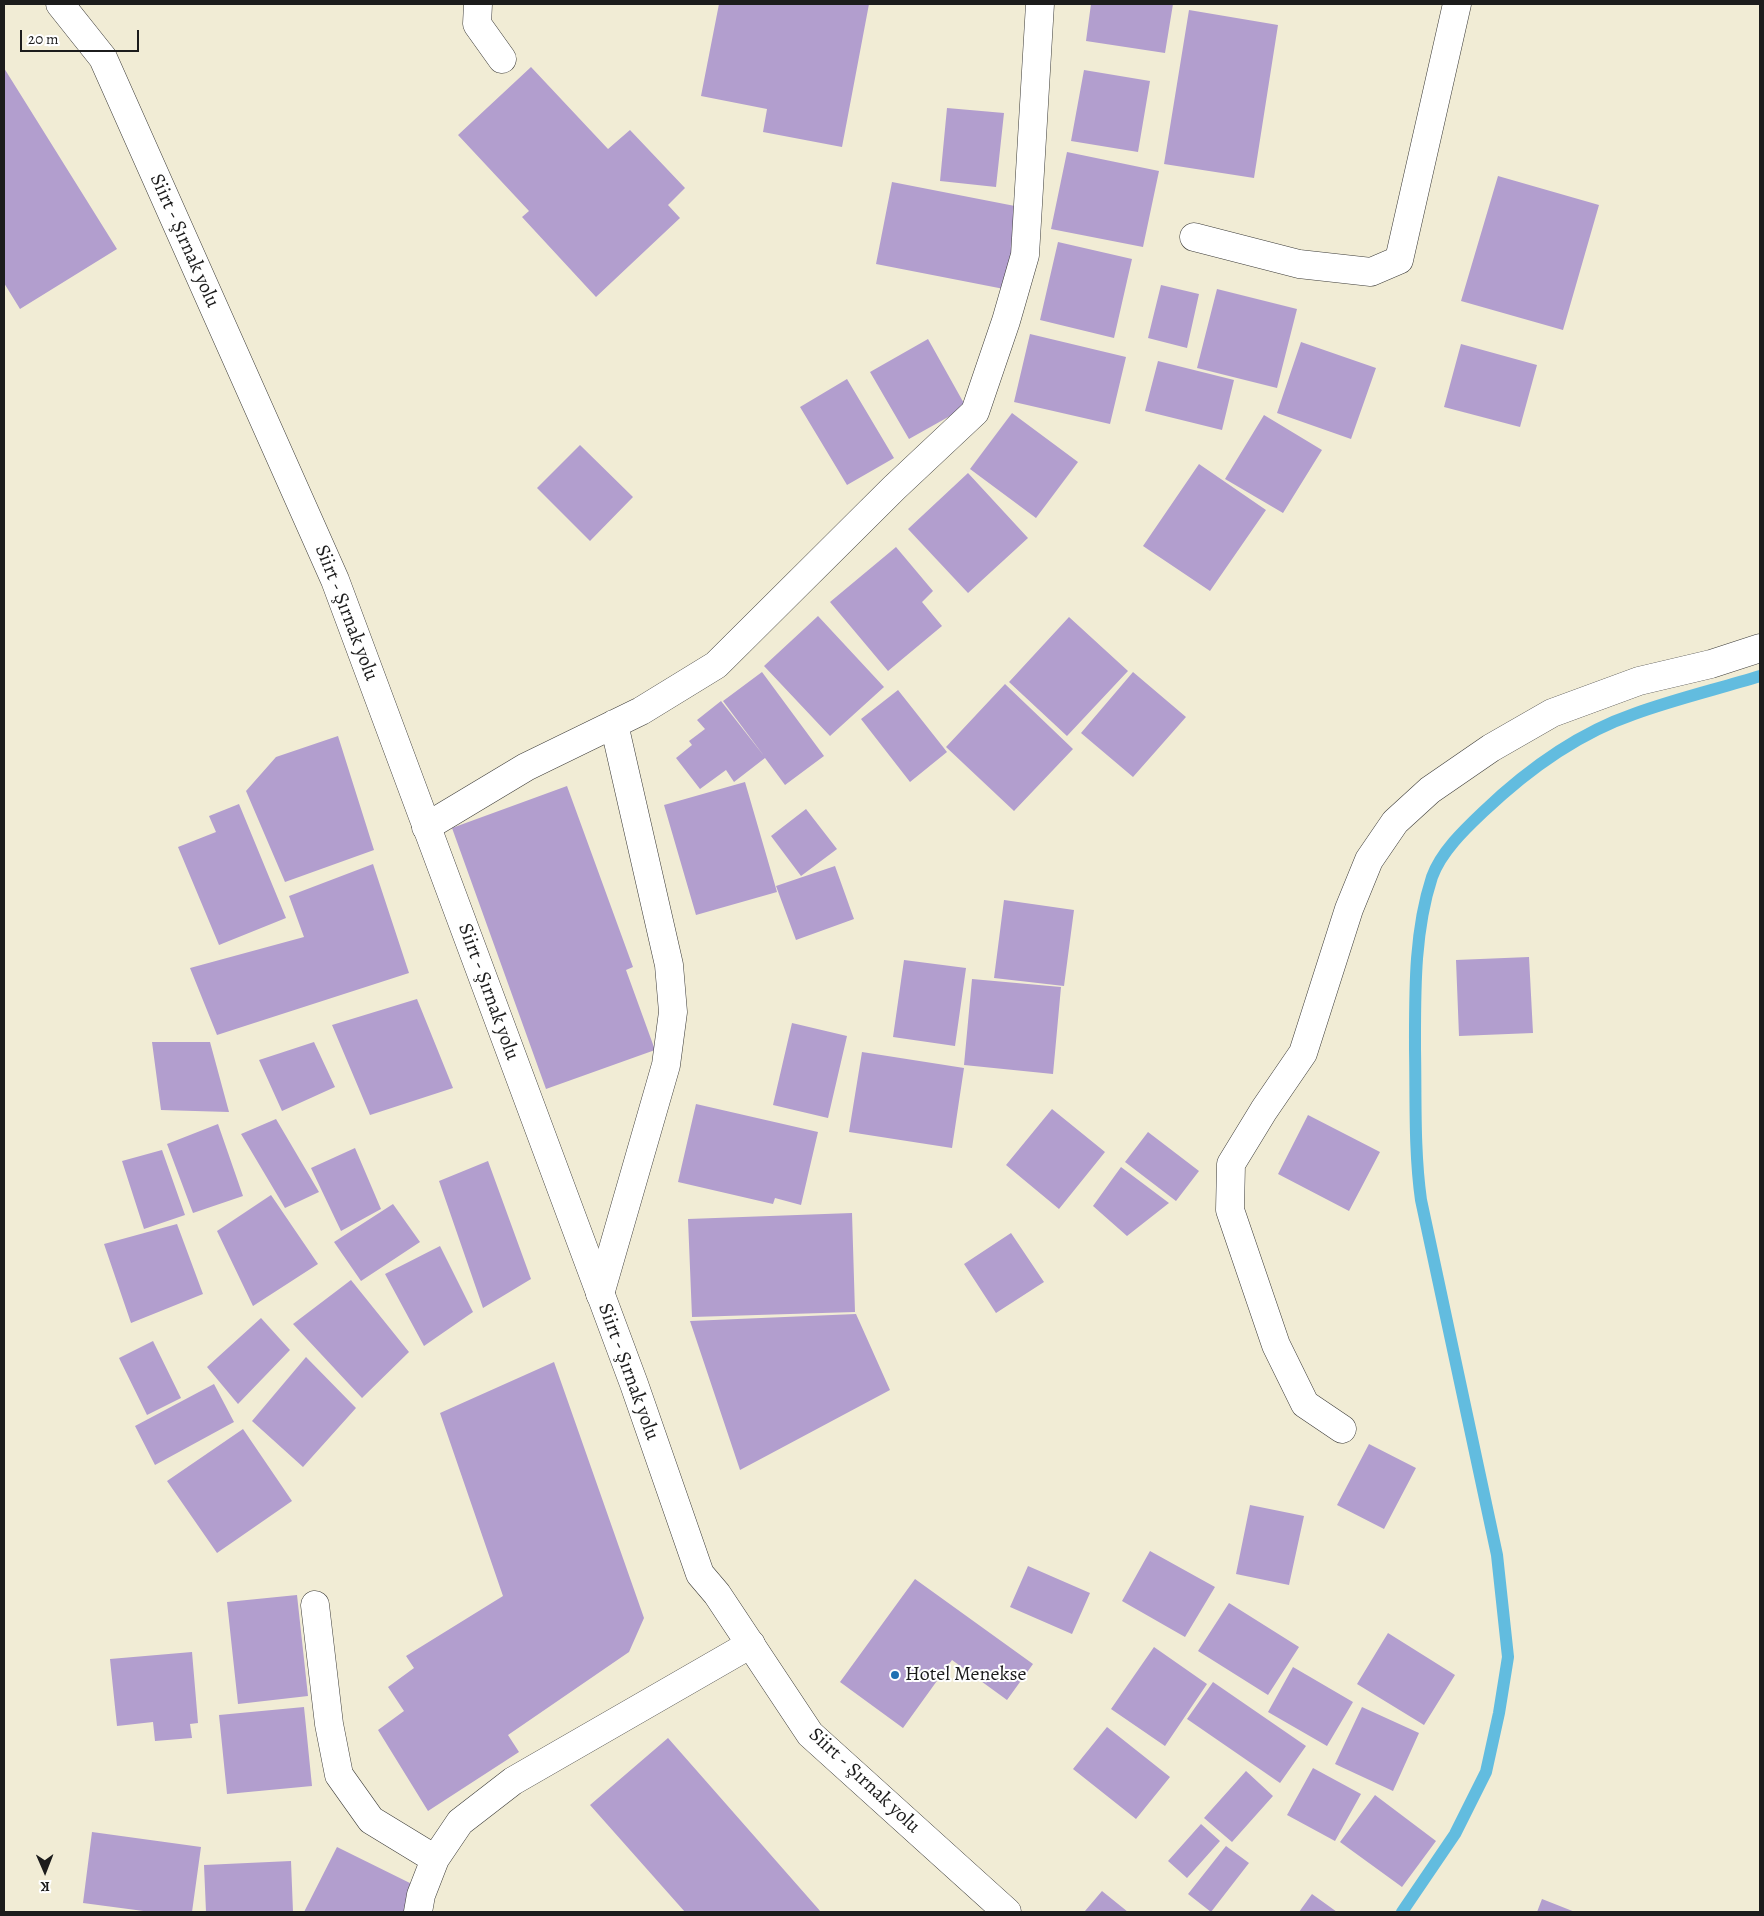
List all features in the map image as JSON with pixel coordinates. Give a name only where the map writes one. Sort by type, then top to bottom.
[{"type":"street","name":"Siirt - Şırnak yolu","points":[[60,4],[103,58],[335,580],[600,1294],[700,1574],[717,1594],[810,1734],[1007,1912]]},
{"type":"street","points":[[478,4],[477,24],[502,59]]},
{"type":"street","points":[[426,826],[526,767],[641,711],[716,665],[894,488],[976,412],[1006,321],[1025,255],[1040,4]]},
{"type":"street","points":[[1194,237],[1299,264],[1371,272],[1400,260],[1457,4]]},
{"type":"street","points":[[1342,1429],[1305,1404],[1276,1345],[1230,1210],[1231,1164],[1264,1110],[1304,1053],[1349,909],[1370,860],[1395,822],[1430,790],[1491,748],[1552,713],[1638,681],[1711,664],[1760,648]]},
{"type":"street","points":[[600,1294],[666,1065],[673,1012],[669,965],[614,724]]},
{"type":"street","points":[[315,1605],[330,1724],[339,1775],[371,1820],[435,1859]]},
{"type":"street","points":[[418,1912],[421,1895],[435,1859],[460,1822],[513,1781],[750,1644]]},
{"type":"building","points":[[719,4],[869,4],[842,147],[763,132],[767,109],[701,96]]},
{"type":"building","points":[[1091,4],[1173,4],[1165,53],[1086,41]]},
{"type":"building","points":[[1189,10],[1278,25],[1254,178],[1164,164]]},
{"type":"building","points":[[531,67],[608,149],[630,130],[685,188],[668,205],[680,218],[596,297],[522,217],[529,211],[458,135]]},
{"type":"building","points":[[4,68],[117,249],[20,309],[4,283]]},
{"type":"building","points":[[1084,70],[1150,81],[1138,152],[1071,141]]},
{"type":"building","points":[[947,108],[1004,113],[996,187],[940,181]]},
{"type":"building","points":[[1067,152],[1159,171],[1143,247],[1051,229]]},
{"type":"building","points":[[1498,176],[1599,205],[1563,330],[1461,301]]},
{"type":"building","points":[[892,182],[1020,207],[1004,289],[876,264]]},
{"type":"building","points":[[1058,242],[1132,259],[1114,338],[1040,320]]},
{"type":"building","points":[[1161,285],[1199,294],[1187,348],[1148,338]]},
{"type":"building","points":[[1217,289],[1297,309],[1277,388],[1197,368]]},
{"type":"building","points":[[1030,334],[1126,357],[1110,424],[1014,402]]},
{"type":"building","points":[[928,339],[966,407],[909,439],[870,372]]},
{"type":"building","points":[[1301,342],[1376,368],[1351,439],[1277,413]]},
{"type":"building","points":[[1461,344],[1537,365],[1520,427],[1444,407]]},
{"type":"building","points":[[1158,361],[1234,380],[1222,430],[1145,411]]},
{"type":"building","points":[[847,379],[894,458],[847,485],[800,407]]},
{"type":"building","points":[[1012,413],[1078,462],[1036,518],[970,469]]},
{"type":"building","points":[[1264,415],[1322,450],[1283,513],[1225,479]]},
{"type":"building","points":[[580,445],[633,497],[590,541],[537,488]]},
{"type":"building","points":[[1199,464],[1266,510],[1210,591],[1143,546]]},
{"type":"building","points":[[968,473],[1028,538],[968,593],[908,529]]},
{"type":"building","points":[[896,547],[933,591],[922,602],[942,626],[888,671],[830,602]]},
{"type":"building","points":[[818,616],[884,687],[830,736],[764,666]]},
{"type":"building","points":[[1069,617],[1128,671],[1067,736],[1009,682]]},
{"type":"building","points":[[762,672],[824,756],[785,785],[765,758],[734,782],[726,770],[700,789],[676,758],[692,745],[689,741],[705,729],[697,720],[721,701],[764,756],[723,701]]},
{"type":"building","points":[[1133,672],[1186,717],[1133,777],[1081,733]]},
{"type":"building","points":[[1005,684],[1073,749],[1014,811],[946,747]]},
{"type":"building","points":[[898,690],[947,752],[910,782],[861,719]]},
{"type":"building","points":[[338,736],[374,850],[285,882],[246,791],[276,757]]},
{"type":"building","points":[[745,782],[777,892],[696,915],[664,805]]},
{"type":"building","points":[[567,786],[633,967],[626,970],[655,1050],[546,1089],[452,828]]},
{"type":"building","points":[[239,804],[286,918],[219,945],[178,847],[216,832],[209,816]]},
{"type":"building","points":[[806,809],[837,849],[801,876],[771,836]]},
{"type":"building","points":[[373,864],[409,973],[217,1035],[190,968],[304,937],[289,896]]},
{"type":"building","points":[[835,866],[854,919],[796,940],[776,886]]},
{"type":"building","points":[[1004,900],[1074,910],[1064,986],[994,978]]},
{"type":"building","points":[[1529,957],[1533,1033],[1459,1036],[1456,960]]},
{"type":"building","points":[[904,960],[966,968],[955,1046],[893,1037]]},
{"type":"building","points":[[972,979],[1061,987],[1053,1074],[964,1065]]},
{"type":"building","points":[[417,999],[453,1088],[370,1115],[332,1025]]},
{"type":"building","points":[[792,1023],[847,1036],[828,1118],[773,1105]]},
{"type":"building","points":[[152,1042],[210,1042],[229,1112],[161,1110]]},
{"type":"building","points":[[314,1042],[335,1087],[282,1111],[259,1060]]},
{"type":"building","points":[[862,1052],[964,1068],[952,1148],[849,1132]]},
{"type":"building","points":[[696,1104],[818,1132],[801,1205],[775,1198],[773,1204],[678,1182]]},
{"type":"building","points":[[1052,1109],[1105,1152],[1059,1209],[1006,1165]]},
{"type":"building","points":[[1308,1115],[1380,1152],[1349,1211],[1278,1174]]},
{"type":"building","points":[[276,1119],[319,1192],[285,1208],[241,1134]]},
{"type":"building","points":[[218,1124],[243,1196],[193,1213],[167,1144]]},
{"type":"building","points":[[1148,1132],[1199,1171],[1176,1201],[1125,1162]]},
{"type":"building","points":[[355,1148],[381,1209],[341,1231],[311,1168]]},
{"type":"building","points":[[162,1150],[185,1215],[144,1229],[122,1161]]},
{"type":"building","points":[[488,1161],[531,1279],[483,1308],[439,1181]]},
{"type":"building","points":[[1121,1167],[1169,1203],[1127,1236],[1093,1206]]},
{"type":"building","points":[[271,1195],[318,1264],[253,1306],[217,1231]]},
{"type":"building","points":[[393,1204],[420,1242],[361,1281],[334,1242]]},
{"type":"building","points":[[852,1213],[855,1312],[692,1317],[688,1219]]},
{"type":"building","points":[[177,1224],[203,1294],[131,1323],[104,1244]]},
{"type":"building","points":[[1011,1233],[1044,1282],[996,1313],[964,1264]]},
{"type":"building","points":[[440,1246],[473,1312],[424,1346],[385,1274]]},
{"type":"building","points":[[351,1280],[409,1352],[362,1398],[293,1324]]},
{"type":"building","points":[[856,1314],[890,1390],[740,1470],[690,1321]]},
{"type":"building","points":[[261,1318],[290,1350],[238,1404],[207,1367]]},
{"type":"building","points":[[153,1341],[181,1398],[147,1415],[119,1358]]},
{"type":"building","points":[[306,1357],[356,1408],[303,1467],[252,1421]]},
{"type":"building","points":[[554,1362],[644,1618],[629,1652],[508,1735],[519,1752],[428,1811],[378,1730],[404,1711],[388,1687],[414,1668],[406,1656],[503,1596],[440,1413]]},
{"type":"building","points":[[214,1384],[234,1422],[155,1465],[135,1426]]},
{"type":"building","points":[[243,1429],[292,1501],[217,1553],[167,1481]]},
{"type":"building","points":[[1369,1444],[1416,1468],[1384,1529],[1337,1505]]},
{"type":"building","points":[[1250,1505],[1304,1516],[1289,1585],[1236,1574]]},
{"type":"building","points":[[1150,1551],[1215,1587],[1185,1637],[1122,1601]]},
{"type":"building","points":[[1028,1566],[1090,1593],[1072,1634],[1010,1607]]},
{"type":"building","points":[[915,1579],[1033,1664],[1007,1700],[952,1660],[903,1728],[840,1682]]},
{"type":"building","points":[[297,1595],[308,1696],[238,1704],[227,1602]]},
{"type":"building","points":[[1229,1603],[1299,1647],[1268,1695],[1198,1651]]},
{"type":"building","points":[[1388,1633],[1455,1675],[1424,1725],[1357,1684]]},
{"type":"building","points":[[1154,1647],[1207,1684],[1165,1746],[1111,1709]]},
{"type":"building","points":[[192,1652],[198,1723],[190,1724],[192,1738],[155,1741],[153,1722],[117,1726],[110,1659]]},
{"type":"building","points":[[1293,1667],[1353,1702],[1327,1746],[1268,1712]]},
{"type":"building","points":[[1213,1682],[1306,1746],[1280,1783],[1187,1719]]},
{"type":"building","points":[[304,1707],[312,1786],[227,1794],[219,1715]]},
{"type":"building","points":[[1362,1707],[1419,1733],[1393,1791],[1335,1764]]},
{"type":"building","points":[[1107,1727],[1170,1777],[1136,1819],[1073,1769]]},
{"type":"building","points":[[668,1738],[821,1912],[685,1912],[590,1805]]},
{"type":"building","points":[[1313,1768],[1361,1794],[1335,1841],[1287,1815]]},
{"type":"building","points":[[1246,1771],[1273,1796],[1232,1842],[1204,1818]]},
{"type":"building","points":[[1375,1795],[1436,1841],[1402,1887],[1340,1842]]},
{"type":"building","points":[[1201,1824],[1220,1841],[1187,1878],[1168,1861]]},
{"type":"building","points":[[92,1832],[201,1847],[192,1912],[151,1912],[83,1903]]},
{"type":"building","points":[[1226,1846],[1249,1863],[1211,1912],[1188,1894]]},
{"type":"building","points":[[337,1847],[420,1888],[407,1912],[304,1912]]},
{"type":"building","points":[[291,1861],[293,1912],[206,1912],[204,1865]]},
{"type":"building","points":[[1102,1891],[1128,1912],[1085,1911]]},
{"type":"building","points":[[1312,1894],[1337,1912],[1299,1912]]},
{"type":"building","points":[[1542,1899],[1575,1912],[1537,1912]]},
{"type":"waterway","points":[[1402,1912],[1455,1834],[1486,1772],[1499,1713],[1508,1657],[1497,1555],[1421,1200],[1417,1162],[1415,1049],[1417,962],[1422,919],[1432,877],[1447,850],[1476,819],[1534,768],[1572,743],[1613,722],[1634,714],[1760,676]]},
{"type":"place","name":"Hotel Menekse","points":[[895,1675]]}]
